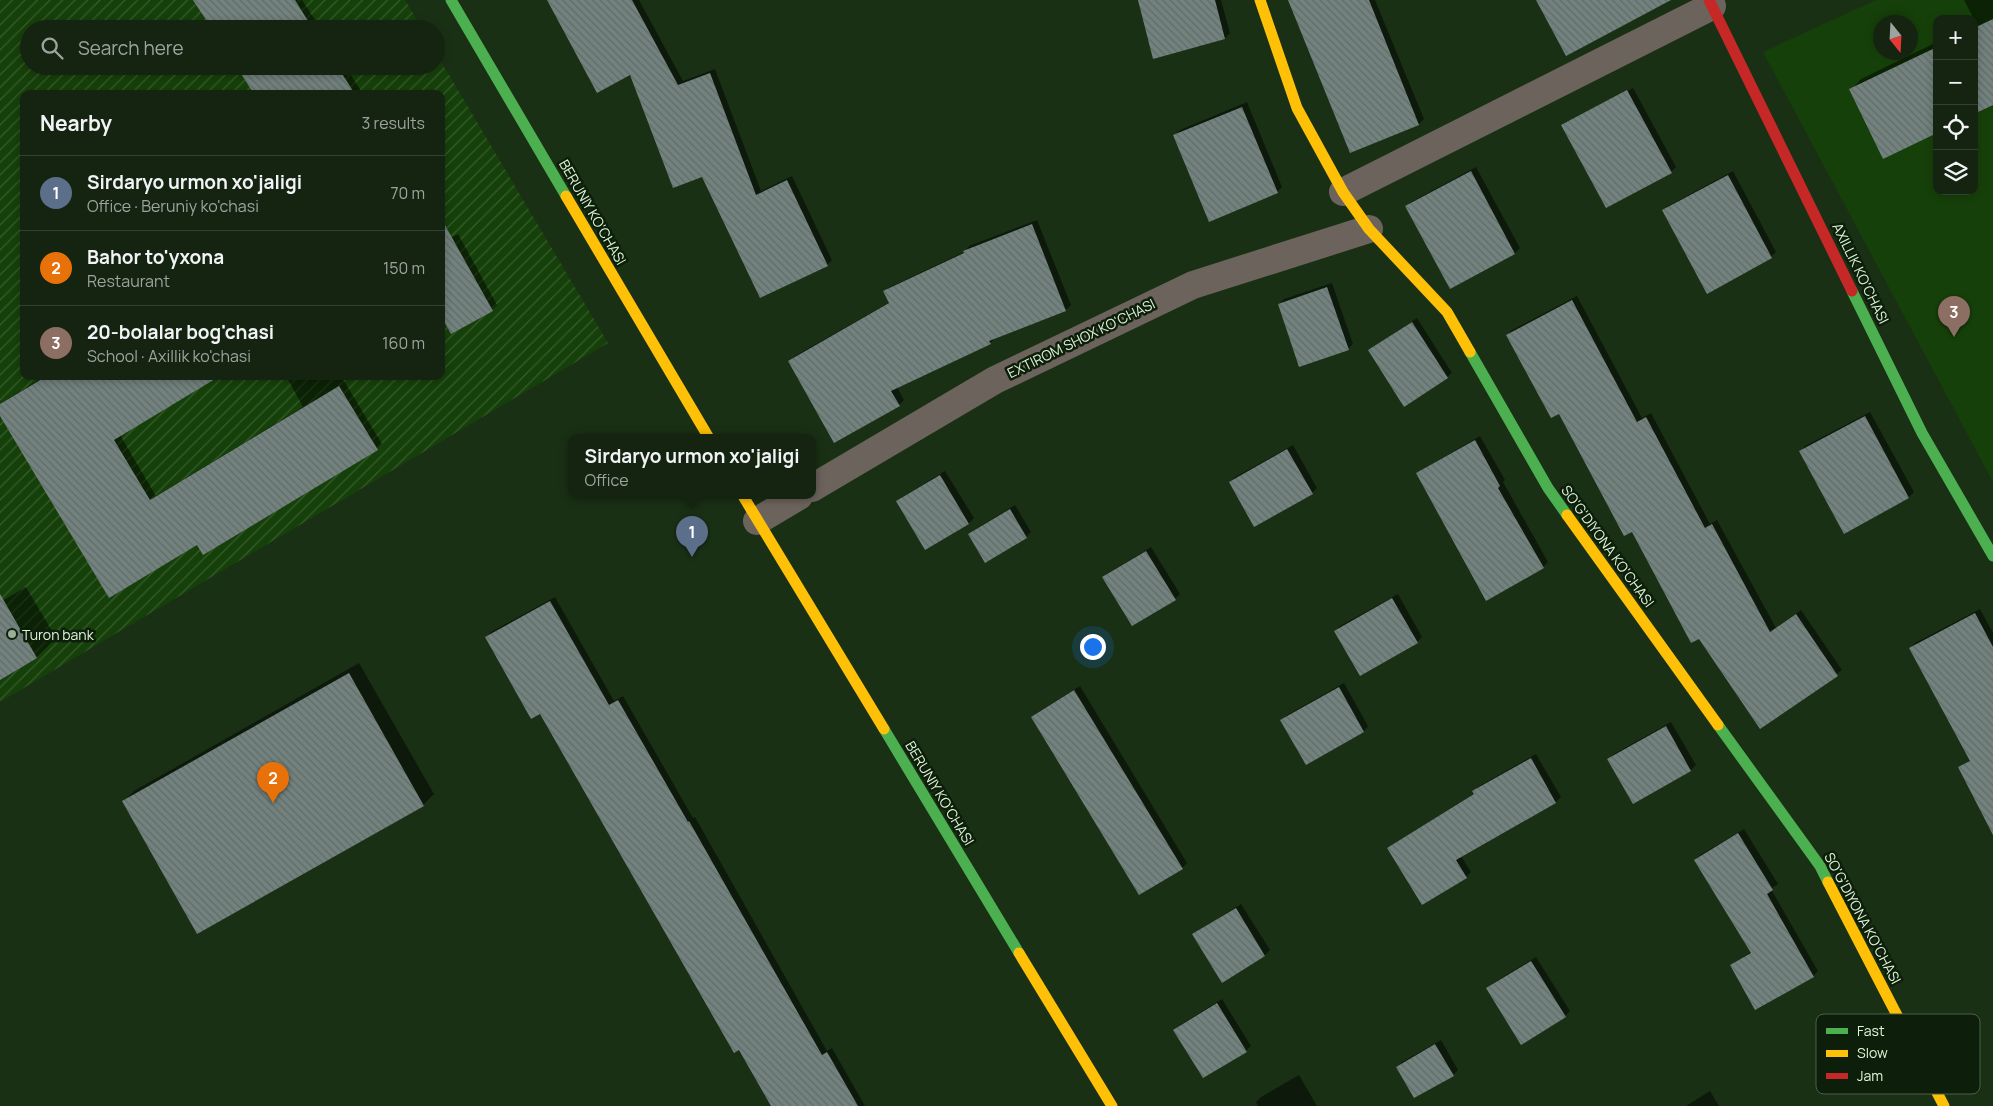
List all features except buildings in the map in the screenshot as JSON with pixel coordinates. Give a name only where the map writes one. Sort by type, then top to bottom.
[{"type":"street","name":"BERUNIY KO'CHASI","points":[[451,0],[707,434]]},
{"type":"street","name":"SO'G'DIYONA KO'CHASI","points":[[1260,0],[1297,108],[1343,192],[1369,229],[1447,312],[1548,488],[1820,866],[1896,1014]]},
{"type":"street","points":[[1343,192],[1710,3]]},
{"type":"street","name":"AXILLIK KO'CHASI","points":[[1710,3],[1922,433],[1993,556]]},
{"type":"street","name":"EXTIROM SHOX KO'CHASI","points":[[816,486],[995,380],[1193,285],[1369,229]]},
{"type":"street","name":"BERUNIY KO'CHASI","points":[[745,499],[1112,1106]]},
{"type":"street","points":[[757,521],[795,499]]},
{"type":"street","name":"SO'G'DIYONA KO'CHASI","points":[[1938,1094],[1944,1106]]},
{"type":"shaded area","points":[[0,0],[405,0],[417,20],[20,20],[20,75],[445,75],[445,68],[608,343],[0,702]]},
{"type":"shaded area","points":[[1876,0],[1993,0],[1993,482],[1763,52]]},
{"type":"traffic: fast","points":[[451,0],[566,196]]},
{"type":"traffic: fast","points":[[1852,291],[1922,433],[1993,556]]},
{"type":"traffic: fast","points":[[1470,352],[1548,488],[1567,515]]},
{"type":"traffic: fast","points":[[1718,725],[1820,866],[1828,882]]},
{"type":"traffic: fast","points":[[884,729],[1019,953]]},
{"type":"traffic: slow","points":[[1260,0],[1297,108],[1343,192],[1369,229],[1447,312],[1470,352]]},
{"type":"traffic: slow","points":[[566,196],[707,434]]},
{"type":"traffic: slow","points":[[745,499],[884,729]]},
{"type":"traffic: slow","points":[[1567,515],[1718,725]]},
{"type":"traffic: slow","points":[[1828,882],[1896,1014]]},
{"type":"traffic: slow","points":[[1019,953],[1112,1106]]},
{"type":"traffic: slow","points":[[1938,1094],[1944,1106]]},
{"type":"traffic: jam","points":[[1709,0],[1852,291]]},
{"type":"place","name":"20-bolalar bog'chasi","points":[[1954,337]]},
{"type":"place","name":"Sirdaryo urmon xo'jaligi","points":[[692,557]]},
{"type":"place","name":"Turon bank","points":[[12,634]]},
{"type":"place","name":"Bahor to'yxona","points":[[273,803]]}]
